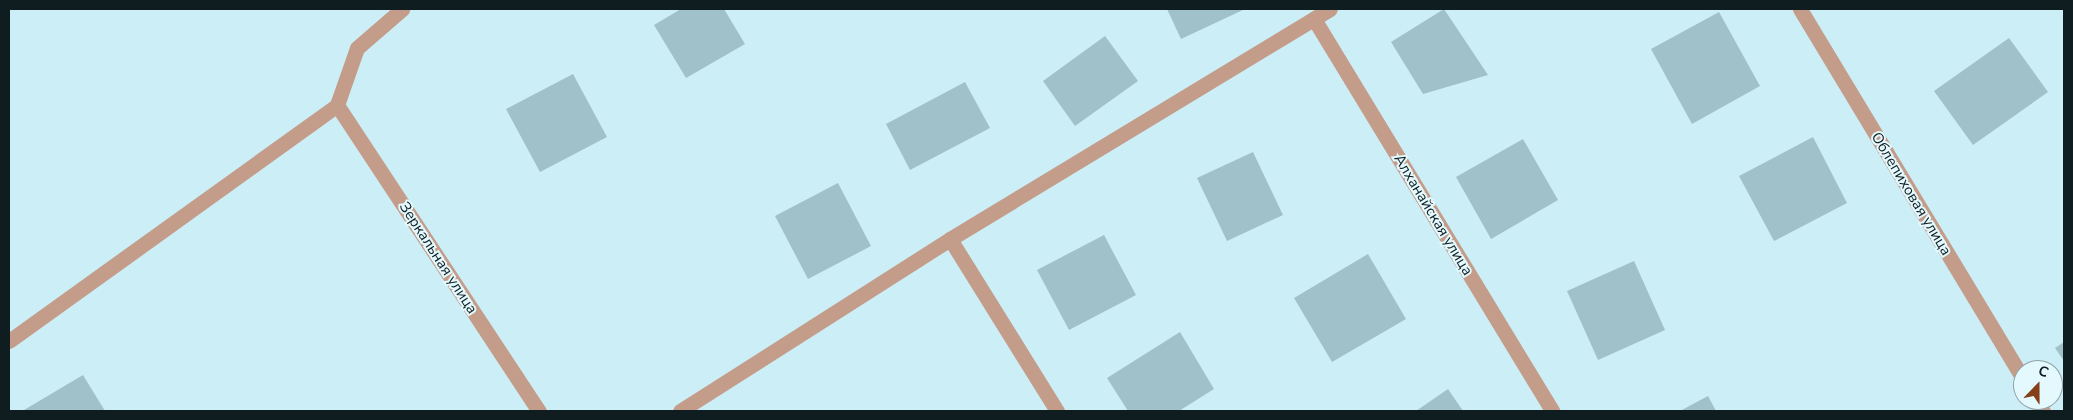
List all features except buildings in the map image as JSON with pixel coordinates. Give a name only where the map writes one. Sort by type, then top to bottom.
[{"type":"street","points":[[9,341],[337,105],[358,48],[402,9]]},
{"type":"street","points":[[680,411],[950,239],[1330,9]]},
{"type":"street","name":"Облепиховая улица","points":[[1800,9],[2013,361]]},
{"type":"street","name":"Алханайская улица","points":[[1314,18],[1552,411]]},
{"type":"street","name":"Зеркальная улица","points":[[337,105],[539,411]]},
{"type":"street","points":[[950,239],[1057,411]]}]
